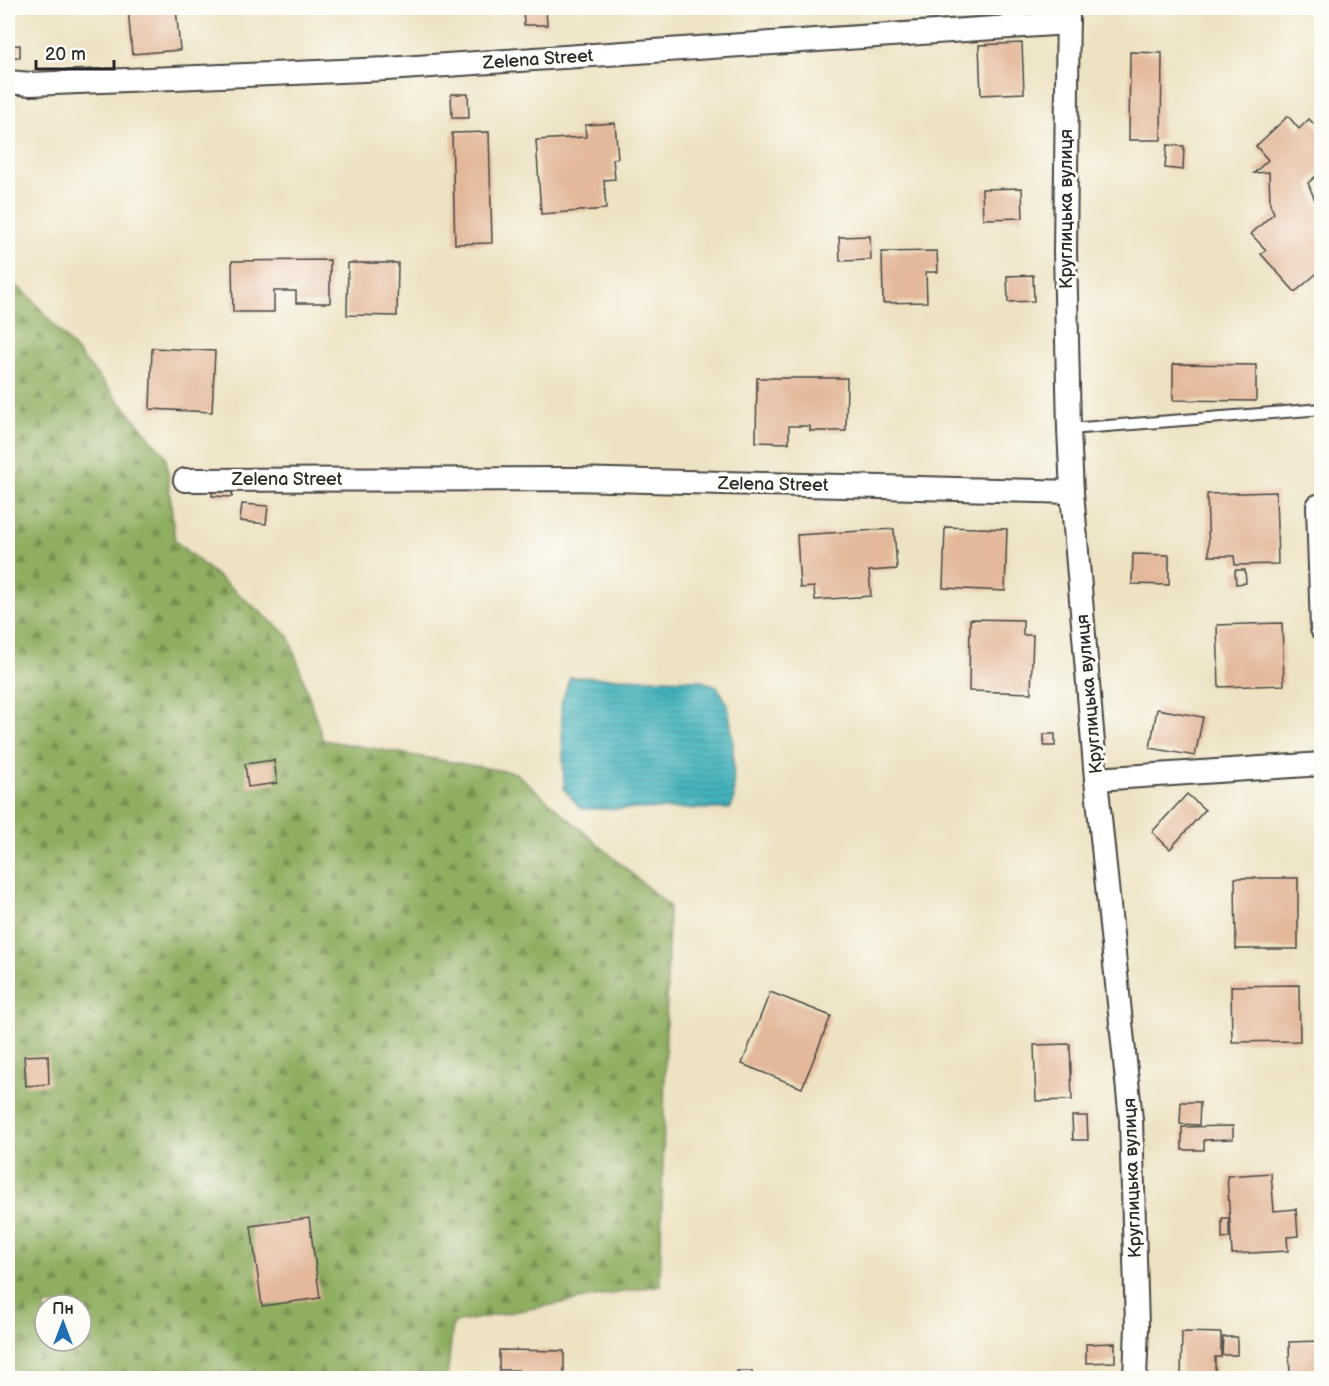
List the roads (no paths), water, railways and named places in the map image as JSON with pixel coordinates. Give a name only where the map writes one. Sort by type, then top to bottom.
[{"type":"street","name":"Zelena Street","points":[[8,82],[31,84],[387,69],[1068,15]]},
{"type":"street","name":"Круглицька вулиця","points":[[1068,15],[1065,251],[1072,492],[1096,779],[1131,1120],[1137,1326],[1135,1378]]},
{"type":"street","name":"Zelena Street","points":[[185,480],[573,479],[1072,492]]},
{"type":"street","points":[[1318,506],[1322,629]]},
{"type":"street","points":[[1096,779],[1322,764]]},
{"type":"lane","points":[[1069,429],[1322,409]]},
{"type":"water","points":[[570,677],[699,680],[717,686],[728,705],[733,741],[734,801],[730,809],[581,809],[564,789],[561,704]]}]
